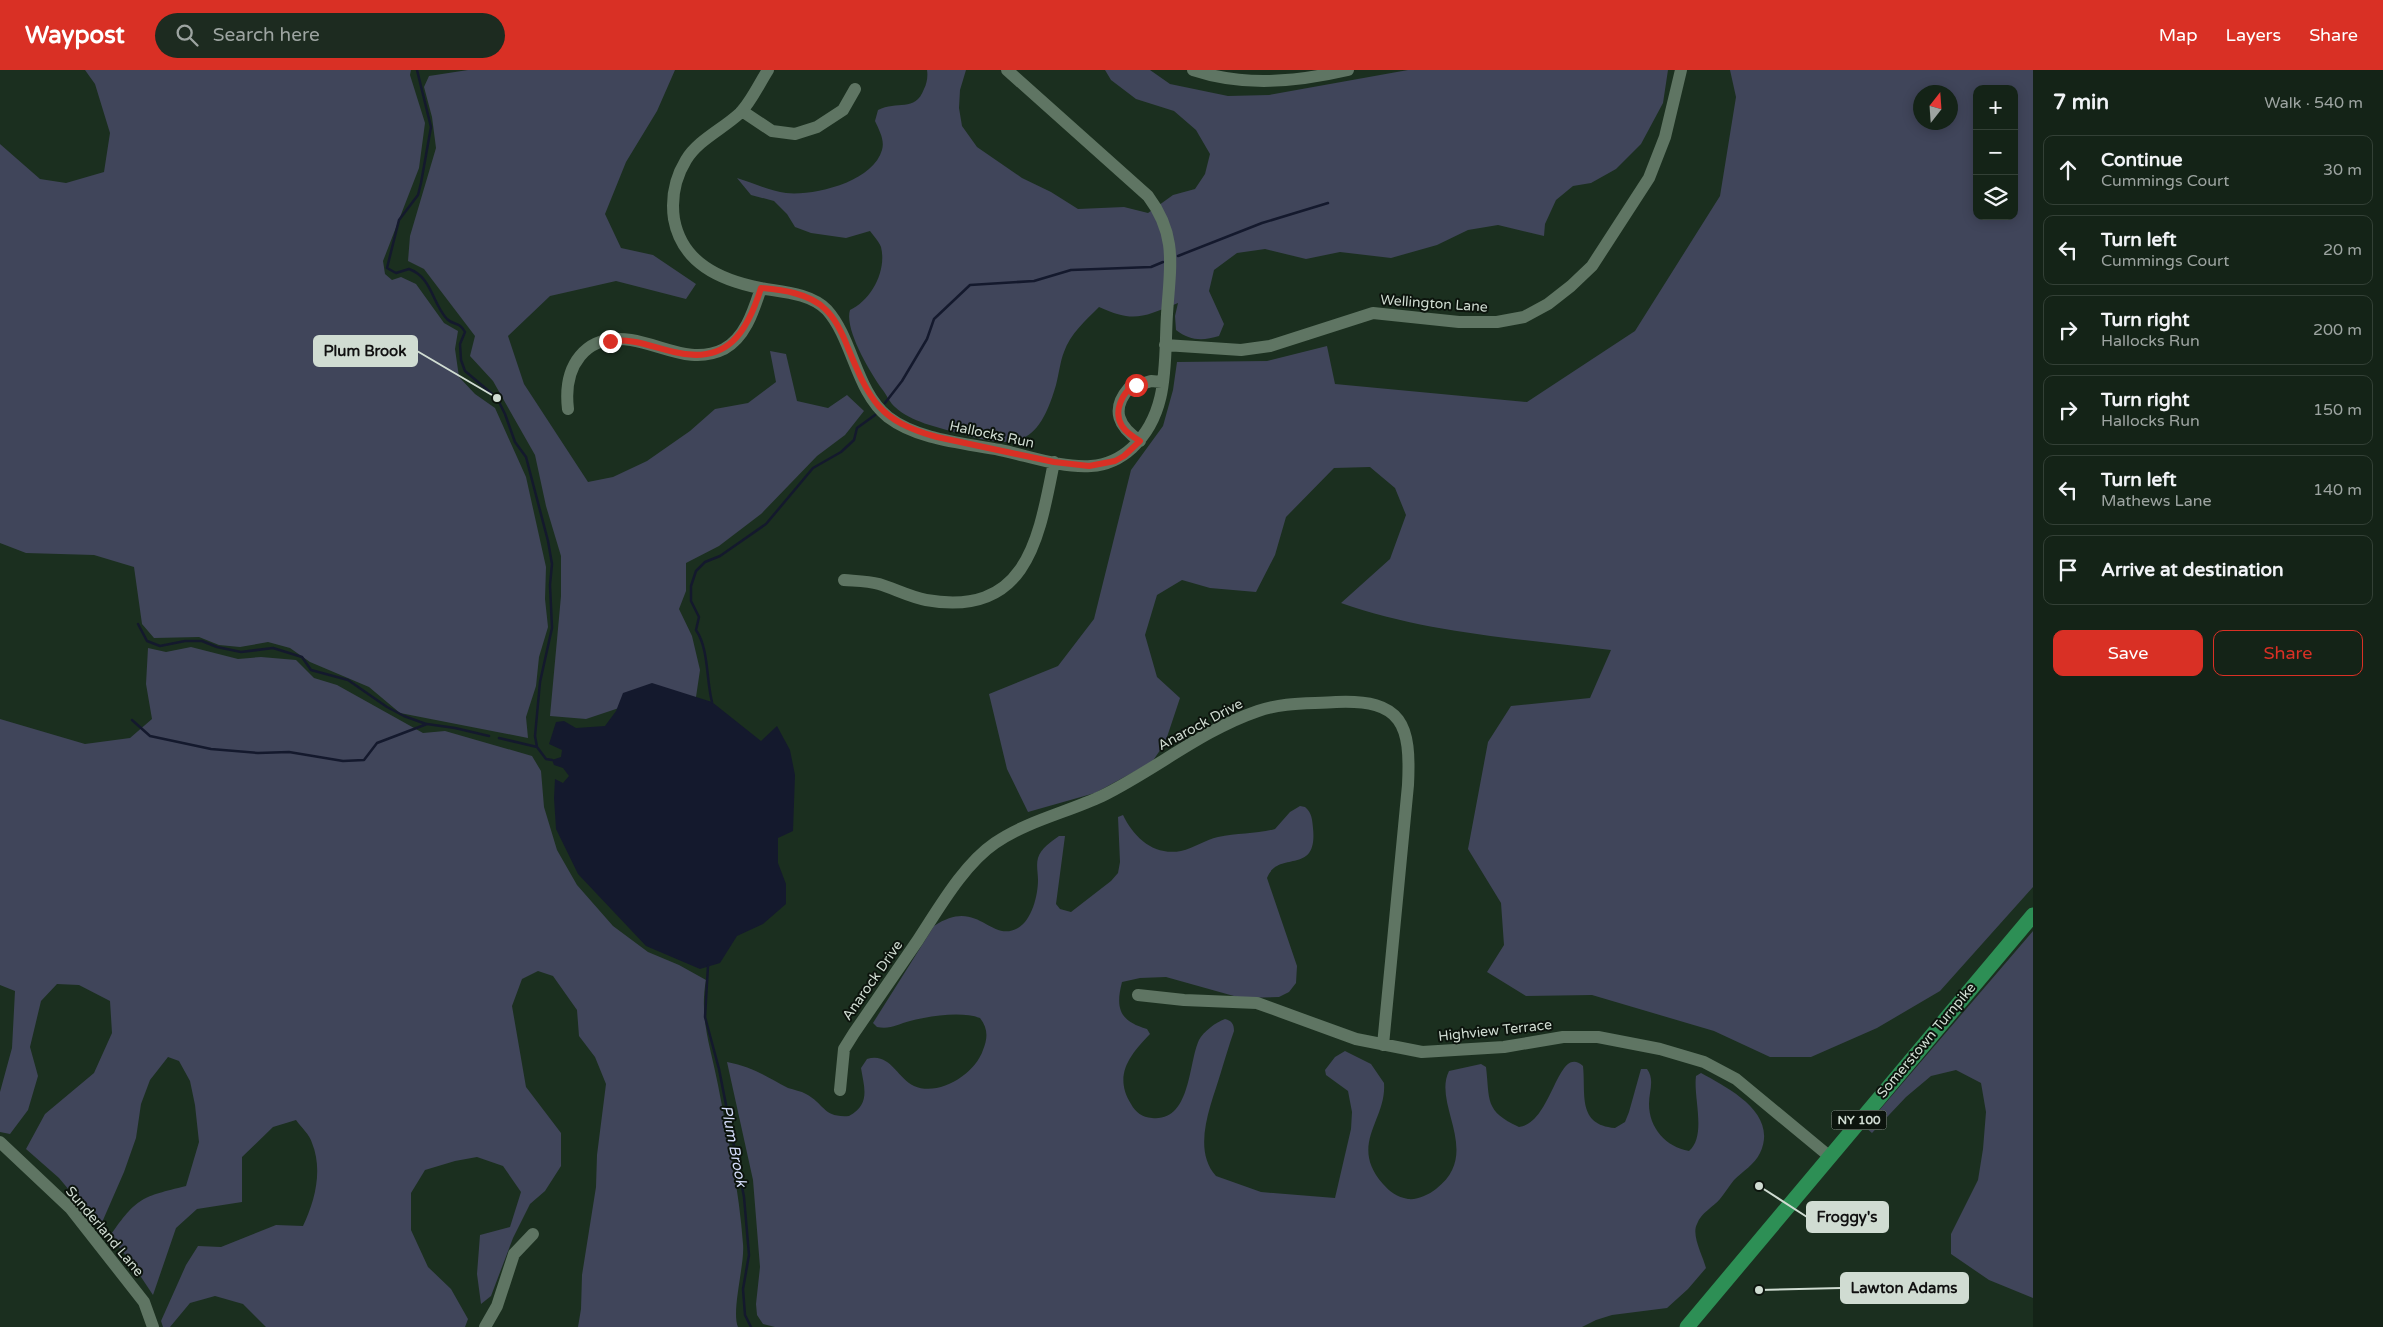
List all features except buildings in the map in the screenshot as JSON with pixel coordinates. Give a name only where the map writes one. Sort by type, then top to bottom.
[{"type":"main road","name":"Somerstown Turnpike","points":[[1687,1327],[2033,915]]},
{"type":"street","name":"Hallocks Run","points":[[768,70],[742,111],[692,152],[676,180],[672,197],[673,214],[682,242],[696,261],[727,280],[784,291],[808,299],[825,309],[845,342],[857,371],[871,396],[882,412],[890,418],[920,432],[937,437],[1054,462],[1089,466],[1104,464],[1124,456],[1140,441],[1154,421],[1158,411],[1165,345],[1170,255],[1167,230],[1160,213],[1148,196],[1007,70]]},
{"type":"street","points":[[1193,70],[1208,75],[1255,81],[1287,81],[1348,70]]},
{"type":"street","name":"Wellington Lane","points":[[1165,345],[1251,349],[1270,346],[1373,313],[1459,322],[1497,322],[1524,317],[1548,304],[1592,266],[1649,178],[1665,137],[1681,70]]},
{"type":"street","points":[[742,111],[772,131],[795,134],[817,127],[843,110],[855,89]]},
{"type":"street","points":[[568,408],[566,388],[571,368],[576,359],[594,346],[610,341],[626,340],[699,356],[718,351],[731,343],[742,332],[750,320],[761,288]]},
{"type":"street","points":[[1140,441],[1122,425],[1119,419],[1120,403],[1125,392],[1136,385],[1151,381],[1162,382]]},
{"type":"street","points":[[844,580],[868,582],[916,598],[948,602],[984,597],[999,589],[1013,580],[1022,570],[1036,543],[1054,462]]},
{"type":"street","name":"Anarock Drive","points":[[840,1090],[844,1049],[854,1033],[947,896],[970,867],[995,843],[1023,828],[1103,796],[1219,728],[1258,710],[1294,703],[1372,704],[1396,714],[1407,735],[1410,758],[1408,785],[1383,1045]]},
{"type":"street","name":"Highview Terrace","points":[[1138,996],[1257,1003],[1356,1039],[1422,1052],[1504,1047],[1563,1037],[1598,1037],[1660,1049],[1704,1062],[1736,1079],[1829,1156]]},
{"type":"street","name":"Sunderland Lane","points":[[0,1142],[71,1209],[144,1302],[153,1327]]},
{"type":"street","points":[[485,1327],[497,1306],[514,1254],[533,1234]]},
{"type":"shaded area","points":[[85,70],[411,70],[410,75],[425,123],[419,168],[383,261],[385,274],[392,280],[401,277],[416,284],[444,323],[458,331],[455,349],[459,377],[475,394],[495,408],[526,477],[546,567],[545,599],[548,627],[539,657],[536,686],[526,717],[528,738],[400,713],[369,687],[310,662],[290,648],[268,642],[240,647],[219,645],[199,637],[154,638],[142,624],[134,567],[94,555],[26,553],[0,543],[0,144],[40,179],[66,183],[104,172],[110,133],[95,84]]},
{"type":"shaded area","points":[[468,70],[675,70],[657,111],[626,162],[605,214],[621,248],[653,255],[696,284],[686,299],[616,281],[550,296],[508,336],[524,384],[588,482],[613,477],[647,461],[690,431],[715,409],[748,403],[776,382],[770,351],[786,354],[797,401],[828,408],[847,395],[864,411],[845,435],[817,456],[761,514],[719,546],[686,563],[686,591],[679,609],[692,636],[700,670],[696,697],[622,707],[586,719],[550,716],[561,596],[561,556],[546,506],[535,455],[493,381],[470,356],[475,336],[424,269],[408,261],[410,236],[436,148],[432,117],[424,87],[429,76]]},
{"type":"shaded area","points":[[927,70],[966,70],[960,90],[959,108],[962,126],[977,147],[1022,178],[1051,192],[1078,209],[1124,207],[1148,213],[1173,195],[1195,189],[1205,174],[1210,154],[1196,130],[1174,111],[1136,99],[1111,80],[1105,70],[1150,70],[1170,84],[1228,96],[1269,95],[1408,70],[1668,70],[1663,103],[1641,144],[1616,169],[1591,183],[1573,186],[1556,200],[1545,224],[1544,236],[1498,225],[1468,230],[1437,245],[1391,258],[1340,252],[1306,259],[1265,249],[1237,253],[1214,270],[1209,291],[1224,324],[1219,336],[1197,339],[1181,334],[1176,330],[1175,316],[1178,303],[1147,315],[1138,316],[1121,315],[1099,307],[1070,339],[1061,360],[1049,406],[1041,421],[1032,432],[1022,439],[1010,442],[978,438],[933,426],[909,417],[893,405],[859,350],[849,318],[850,310],[865,299],[876,284],[882,266],[881,247],[878,241],[870,231],[846,238],[811,233],[795,227],[787,214],[774,201],[751,195],[737,178],[774,191],[798,193],[826,189],[841,185],[855,178],[867,171],[876,161],[882,150],[882,139],[875,121],[878,110],[885,107],[910,104],[916,101],[925,87]]},
{"type":"shaded area","points":[[1730,70],[2033,70],[2033,887],[1940,991],[1877,1028],[1811,1057],[1770,1057],[1714,1031],[1592,995],[1526,996],[1487,972],[1504,945],[1501,903],[1468,849],[1488,742],[1511,706],[1590,698],[1611,650],[1474,634],[1406,621],[1341,603],[1390,559],[1406,515],[1395,488],[1370,467],[1334,468],[1286,517],[1275,555],[1256,592],[1210,588],[1182,580],[1157,595],[1145,635],[1157,677],[1180,698],[1165,743],[1152,762],[1095,793],[1028,812],[1007,769],[989,694],[1058,666],[1094,619],[1131,470],[1163,426],[1173,390],[1177,362],[1267,361],[1327,346],[1335,384],[1527,402],[1635,331],[1720,196],[1736,97]]},
{"type":"shaded area","points":[[191,647],[238,659],[261,657],[296,660],[314,678],[337,685],[423,733],[445,731],[532,756],[541,771],[544,807],[557,850],[577,885],[613,926],[648,952],[679,965],[706,980],[704,994],[705,1020],[736,1184],[743,1244],[736,1310],[738,1327],[578,1327],[581,1309],[582,1275],[596,1187],[597,1155],[606,1084],[595,1057],[579,1036],[577,1010],[553,976],[538,971],[522,979],[512,1006],[526,1087],[561,1133],[561,1166],[545,1191],[530,1204],[513,1238],[491,1296],[481,1304],[477,1274],[480,1235],[510,1227],[521,1192],[503,1166],[477,1157],[425,1170],[411,1193],[411,1230],[428,1267],[451,1289],[468,1319],[465,1327],[266,1327],[243,1304],[215,1296],[190,1303],[170,1327],[163,1327],[161,1321],[186,1265],[198,1246],[221,1247],[276,1225],[303,1226],[311,1206],[316,1185],[317,1164],[315,1153],[311,1140],[296,1120],[273,1127],[242,1157],[242,1202],[197,1209],[176,1228],[153,1295],[131,1262],[110,1236],[127,1213],[142,1200],[159,1193],[186,1186],[199,1142],[190,1081],[179,1061],[168,1057],[150,1080],[141,1104],[136,1138],[124,1172],[100,1227],[59,1178],[26,1149],[45,1114],[94,1073],[112,1033],[110,1001],[79,985],[57,984],[41,1001],[30,1047],[38,1076],[28,1110],[10,1134],[0,1132],[0,1092],[12,1048],[15,991],[0,985],[0,719],[85,744],[130,738],[152,719],[146,684],[148,648],[166,652]]},
{"type":"shaded area","points":[[652,683],[712,702],[761,741],[777,726],[790,750],[795,775],[793,831],[778,838],[778,863],[786,884],[786,904],[763,924],[737,936],[720,963],[700,969],[646,946],[578,874],[556,829],[555,779],[563,783],[569,776],[563,768],[554,765],[552,760],[561,757],[562,750],[549,744],[556,722],[564,721],[576,728],[605,726],[616,711],[623,693]]},
{"type":"shaded area","points":[[1300,806],[1307,809],[1312,819],[1313,843],[1309,852],[1304,858],[1280,865],[1272,870],[1267,878],[1297,966],[1296,983],[1289,992],[1279,997],[1241,998],[1166,977],[1140,978],[1122,982],[1119,1000],[1122,1013],[1131,1022],[1147,1029],[1150,1034],[1130,1058],[1124,1075],[1126,1094],[1135,1110],[1142,1116],[1152,1118],[1165,1117],[1174,1111],[1186,1090],[1199,1040],[1214,1025],[1225,1019],[1232,1023],[1234,1031],[1206,1125],[1204,1139],[1209,1165],[1216,1176],[1261,1192],[1335,1198],[1351,1129],[1352,1112],[1348,1091],[1326,1075],[1325,1070],[1335,1057],[1345,1051],[1371,1064],[1384,1083],[1380,1109],[1369,1144],[1369,1157],[1373,1170],[1391,1192],[1400,1197],[1415,1199],[1423,1197],[1436,1189],[1449,1175],[1455,1160],[1454,1129],[1446,1099],[1445,1084],[1449,1071],[1481,1064],[1486,1067],[1489,1096],[1494,1110],[1500,1116],[1519,1127],[1530,1122],[1540,1113],[1560,1074],[1567,1065],[1574,1062],[1583,1066],[1584,1097],[1589,1114],[1594,1121],[1603,1126],[1615,1128],[1625,1122],[1641,1069],[1647,1069],[1651,1077],[1649,1104],[1652,1121],[1666,1141],[1689,1151],[1697,1136],[1696,1076],[1701,1073],[1737,1094],[1748,1104],[1757,1114],[1763,1126],[1764,1139],[1760,1153],[1755,1161],[1734,1180],[1720,1199],[1699,1220],[1695,1234],[1706,1268],[1688,1289],[1667,1308],[1612,1315],[1582,1327],[775,1327],[763,1324],[757,1315],[756,1304],[760,1267],[753,1180],[727,1062],[752,1069],[788,1088],[804,1093],[829,1113],[840,1116],[849,1116],[861,1106],[864,1088],[861,1068],[867,1059],[882,1059],[914,1086],[924,1089],[945,1086],[964,1075],[979,1059],[985,1046],[986,1037],[986,1029],[980,1018],[964,1015],[945,1015],[918,1019],[886,1028],[877,1027],[873,1023],[934,926],[949,918],[962,916],[973,918],[999,930],[1008,931],[1018,928],[1027,919],[1035,900],[1038,886],[1037,863],[1039,854],[1059,836],[1065,836],[1056,904],[1060,909],[1071,912],[1111,881],[1118,873],[1120,862],[1118,817],[1123,815],[1133,831],[1146,844],[1162,851],[1171,852],[1186,850],[1218,837],[1275,829],[1290,812]]},
{"type":"shaded area","points":[[2033,931],[2033,1298],[1989,1280],[1951,1254],[1951,1234],[1978,1180],[1986,1112],[1981,1083],[1956,1070],[1931,1076],[1906,1097],[1872,1133],[1865,1127]]},
{"type":"waterway","name":"Plum Brook","points":[[417,70],[431,127],[418,195],[399,220],[387,268],[396,273],[409,269],[417,273],[427,284],[442,313],[447,319],[463,329],[465,332],[460,344],[461,360],[465,371],[497,398],[515,442],[526,457],[548,541],[552,564],[550,585],[552,628],[540,682],[535,736],[537,747],[546,759],[552,760]]},
{"type":"waterway","points":[[1178,256],[1262,223],[1328,203]]},
{"type":"waterway","points":[[885,403],[902,381],[927,339],[934,319],[970,285],[1034,281],[1071,270],[1151,267],[1163,262]]},
{"type":"waterway","points":[[712,702],[705,655],[696,630],[699,617],[691,601],[691,586],[696,571],[705,562],[720,556],[766,524],[813,468],[841,452],[854,440],[857,428],[875,415]]},
{"type":"waterway","points":[[138,624],[147,641],[160,646],[185,641],[202,641],[217,647],[241,652],[273,648],[302,657],[311,670],[348,680],[387,707],[426,724]]},
{"type":"waterway","points":[[132,720],[150,736],[211,749],[258,753],[289,752],[343,761],[364,760],[377,743],[427,724],[489,736]]},
{"type":"waterway","points":[[499,738],[537,747]]},
{"type":"waterway","name":"Plum Brook","points":[[708,966],[705,1017],[719,1069],[744,1197],[749,1255],[743,1289],[745,1315],[751,1327]]},
{"type":"place","name":"Plum Brook","points":[[497,398]]},
{"type":"place","name":"Froggy's","points":[[1759,1186]]},
{"type":"place","name":"Lawton Adams","points":[[1759,1290]]},
{"type":"route","points":[[610,341],[631,340],[676,352],[699,356],[707,355],[726,348],[742,332],[750,320],[761,288],[784,291],[817,303],[831,316],[871,396],[882,412],[890,418],[905,426],[937,437],[1054,462],[1089,466],[1115,461],[1124,456],[1140,441],[1130,434],[1119,419],[1120,403],[1125,392],[1136,385]]}]
